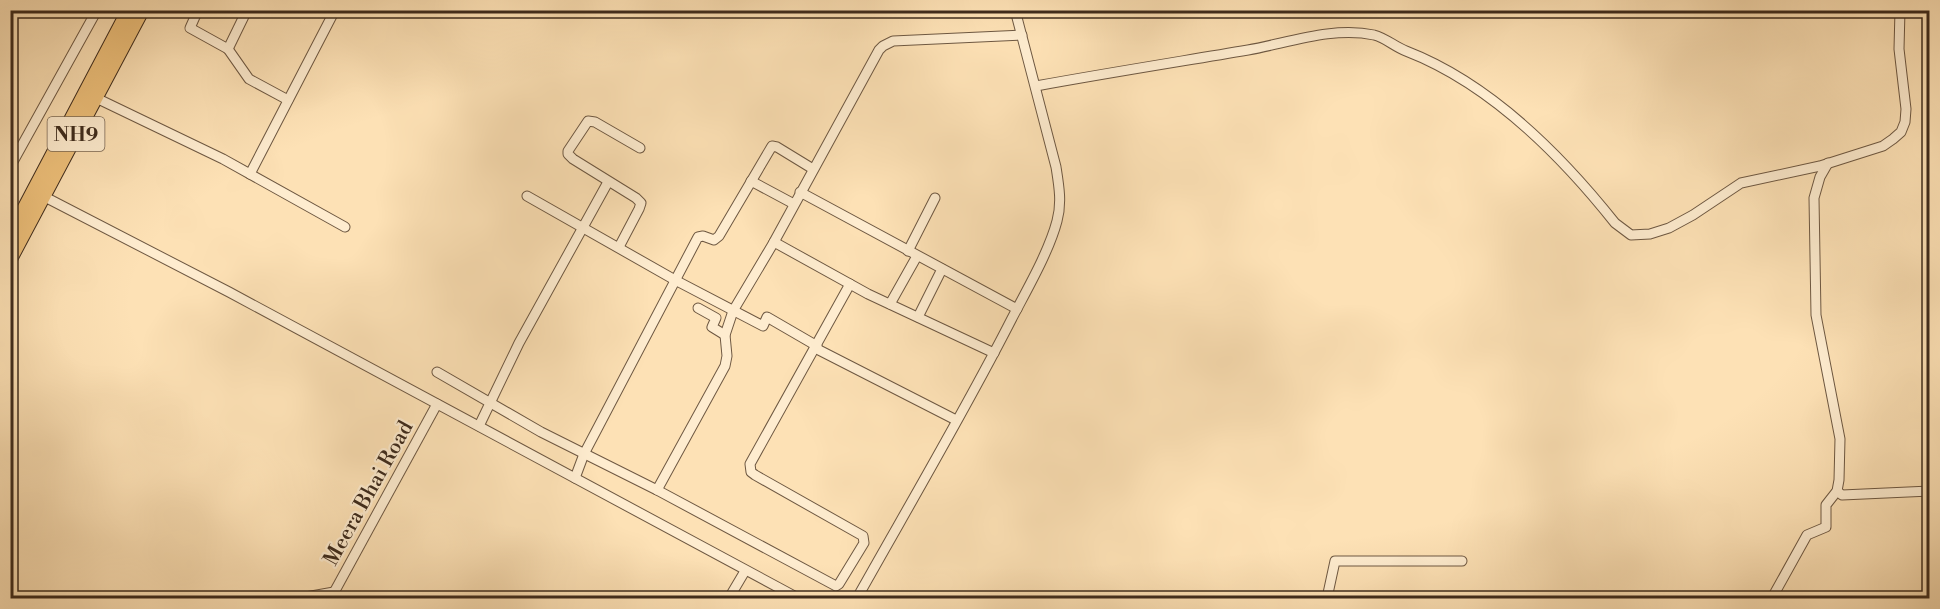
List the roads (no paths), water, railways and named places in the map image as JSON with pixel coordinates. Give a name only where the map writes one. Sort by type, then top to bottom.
[{"type":"highway","name":"NH9","points":[[10,259],[43,196],[129,10]]},
{"type":"highway","name":"NH9","points":[[10,236],[142,10]]},
{"type":"street","points":[[10,167],[97,10]]},
{"type":"street","points":[[198,10],[190,27],[228,49],[249,79],[288,100]]},
{"type":"street","points":[[228,49],[247,10]]},
{"type":"street","points":[[250,174],[335,10]]},
{"type":"street","points":[[857,598],[994,353],[1044,254],[1057,223],[1060,188],[1056,167],[1015,10]]},
{"type":"street","points":[[1036,86],[1303,38],[1340,33],[1365,34],[1383,38],[1404,51],[1423,57],[1481,93],[1544,143],[1578,178],[1615,223],[1631,235],[1650,234],[1682,222],[1741,183],[1828,164],[1883,146],[1893,140],[1901,132],[1906,109],[1899,58],[1900,10]]},
{"type":"street","points":[[657,490],[725,366],[727,356],[725,335],[733,311],[774,242],[879,50],[893,41],[1022,35]]},
{"type":"street","points":[[90,96],[223,159],[345,227]]},
{"type":"street","points":[[619,247],[641,203],[568,154],[568,147],[588,121],[595,122],[640,148]]},
{"type":"street","points":[[576,478],[584,454],[698,237],[714,240],[719,236],[772,146],[813,169]]},
{"type":"street","points":[[1772,598],[1807,535],[1826,527],[1826,505],[1837,490],[1840,439],[1816,315],[1815,295],[1814,198],[1820,177],[1828,164]]},
{"type":"street","points":[[1808,168],[1820,177]]},
{"type":"street","points":[[751,181],[794,204]]},
{"type":"street","points":[[479,426],[519,343],[608,182]]},
{"type":"street","points":[[800,192],[1017,309]]},
{"type":"street","points":[[43,196],[230,292],[798,598]]},
{"type":"street","points":[[527,196],[733,311],[763,326],[767,317],[816,347],[956,420]]},
{"type":"street","points":[[890,304],[935,198]]},
{"type":"street","points":[[774,242],[850,284],[994,353]]},
{"type":"street","points":[[918,317],[942,269]]},
{"type":"street","points":[[437,372],[584,454],[657,490],[836,586],[864,543],[863,536],[755,475],[750,464],[850,284]]},
{"type":"street","points":[[698,308],[716,318],[712,327],[725,335]]},
{"type":"street","name":"Meera Bhai Road","points":[[332,595],[437,404]]},
{"type":"street","points":[[1837,490],[1842,495],[1929,491]]},
{"type":"street","points":[[1327,598],[1335,561],[1462,561]]},
{"type":"street","points":[[729,598],[745,571]]},
{"type":"street","points":[[300,598],[332,595]]}]
